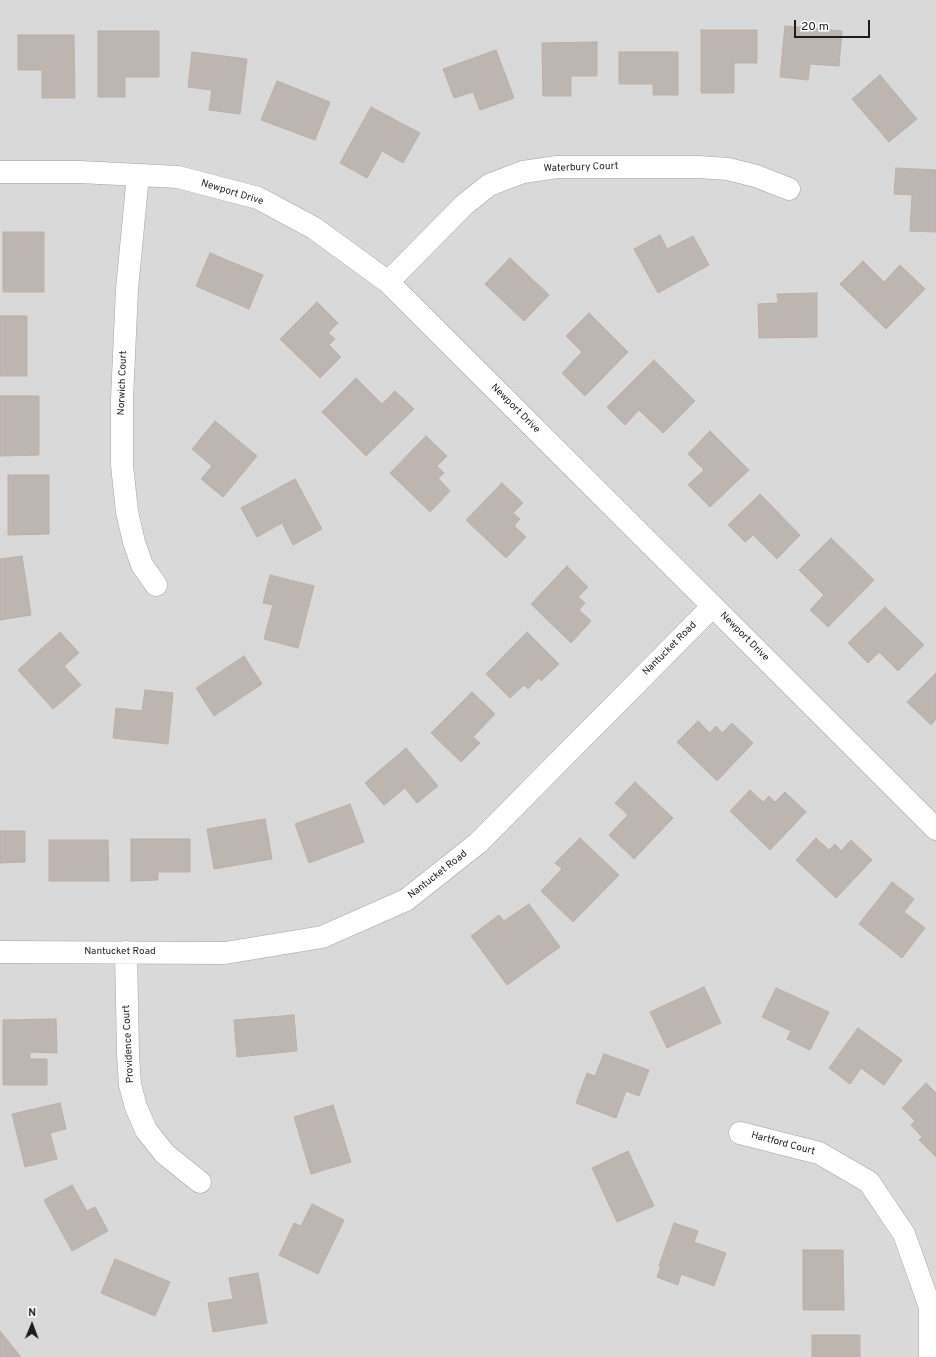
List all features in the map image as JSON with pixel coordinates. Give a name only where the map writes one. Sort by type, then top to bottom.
[{"type":"street","name":"Waterbury Court","points":[[388,282],[464,205],[489,185],[523,172],[557,167],[698,167],[728,169],[756,176],[789,189]]},
{"type":"street","name":"Newport Drive","points":[[0,172],[80,172],[178,177],[258,198],[314,228],[388,282],[936,829]]},
{"type":"street","name":"Norwich Court","points":[[138,175],[127,289],[122,399],[122,464],[127,512],[134,542],[142,565],[156,585]]},
{"type":"street","name":"Nantucket Road","points":[[0,952],[224,952],[322,937],[406,900],[478,843],[713,606]]},
{"type":"street","name":"Providence Court","points":[[126,952],[128,1054],[130,1085],[136,1107],[146,1130],[164,1154],[200,1182]]},
{"type":"street","name":"Hartford Court","points":[[740,1133],[818,1153],[869,1182],[904,1234],[930,1307],[930,1357]]},
{"type":"shaded area","points":[[0,0],[936,0],[936,1357],[0,1357]]},
{"type":"building","points":[[785,26],[842,31],[839,66],[810,64],[808,80],[780,77]]},
{"type":"building","points":[[701,30],[757,30],[757,63],[734,63],[734,93],[701,93]]},
{"type":"building","points":[[98,31],[159,31],[159,77],[125,77],[125,97],[98,97]]},
{"type":"building","points":[[18,35],[74,35],[75,98],[42,98],[42,70],[18,70]]},
{"type":"building","points":[[597,42],[597,76],[571,76],[571,96],[543,96],[542,43]]},
{"type":"building","points":[[496,50],[514,98],[480,110],[473,92],[454,98],[443,69]]},
{"type":"building","points":[[192,52],[247,59],[240,114],[209,110],[212,90],[188,87]]},
{"type":"building","points":[[619,52],[678,52],[678,95],[653,95],[653,84],[619,84]]},
{"type":"building","points":[[880,75],[917,119],[889,142],[852,99]]},
{"type":"building","points":[[277,81],[330,102],[315,140],[261,120]]},
{"type":"building","points":[[371,107],[420,133],[403,163],[382,151],[367,178],[340,163]]},
{"type":"building","points":[[896,168],[936,170],[936,232],[910,231],[912,195],[894,194]]},
{"type":"building","points":[[3,232],[44,232],[44,292],[3,292]]},
{"type":"building","points":[[660,235],[667,249],[693,236],[709,265],[658,293],[634,249]]},
{"type":"building","points":[[210,253],[263,275],[249,309],[196,286]]},
{"type":"building","points":[[510,258],[549,295],[524,321],[485,284]]},
{"type":"building","points":[[863,261],[884,282],[900,265],[925,289],[886,329],[840,284]]},
{"type":"building","points":[[817,293],[817,337],[759,338],[758,304],[778,303],[777,294]]},
{"type":"building","points":[[317,302],[338,323],[328,333],[335,339],[329,345],[341,357],[320,378],[280,339]]},
{"type":"building","points":[[589,313],[628,352],[585,396],[562,373],[582,352],[566,336]]},
{"type":"building","points":[[0,316],[27,316],[27,376],[0,376]]},
{"type":"building","points":[[654,360],[695,401],[663,433],[639,410],[625,425],[607,407]]},
{"type":"building","points":[[356,378],[382,404],[395,391],[414,409],[366,456],[322,412]]},
{"type":"building","points":[[0,396],[39,396],[39,455],[0,456]]},
{"type":"building","points":[[215,421],[257,456],[223,497],[201,479],[212,466],[192,449]]},
{"type":"building","points":[[710,431],[749,470],[710,507],[688,485],[704,470],[688,454]]},
{"type":"building","points":[[426,436],[447,456],[437,466],[444,473],[438,478],[450,491],[430,512],[390,473]]},
{"type":"building","points":[[8,475],[49,475],[49,534],[8,535]]},
{"type":"building","points":[[295,479],[322,529],[293,545],[282,523],[257,537],[241,508]]},
{"type":"building","points":[[502,483],[523,503],[513,513],[520,519],[514,526],[526,537],[506,558],[466,520]]},
{"type":"building","points":[[760,494],[800,535],[777,559],[753,535],[745,542],[728,525]]},
{"type":"building","points":[[831,538],[874,580],[828,627],[810,610],[824,595],[799,570]]},
{"type":"building","points":[[22,556],[31,615],[0,620],[0,559]]},
{"type":"building","points":[[567,566],[588,587],[578,597],[585,603],[579,610],[591,621],[571,643],[531,604]]},
{"type":"building","points":[[270,575],[314,586],[298,648],[264,639],[273,605],[263,603]]},
{"type":"building","points":[[885,607],[924,645],[898,671],[879,652],[868,663],[848,643]]},
{"type":"building","points":[[60,632],[79,653],[64,666],[81,685],[53,709],[18,670]]},
{"type":"building","points":[[527,632],[559,664],[541,681],[539,678],[528,689],[524,685],[510,698],[486,674]]},
{"type":"building","points":[[244,656],[262,684],[214,716],[196,688]]},
{"type":"building","points":[[936,673],[936,719],[931,725],[907,702]]},
{"type":"building","points":[[145,690],[173,693],[168,744],[113,738],[116,708],[142,711]]},
{"type":"building","points":[[472,692],[495,714],[473,737],[480,743],[461,762],[431,733]]},
{"type":"building","points":[[698,721],[710,733],[716,726],[722,733],[732,723],[753,743],[717,781],[677,742]]},
{"type":"building","points":[[406,748],[438,786],[417,803],[405,788],[384,805],[365,783]]},
{"type":"building","points":[[635,782],[673,818],[634,859],[609,835],[628,815],[615,803]]},
{"type":"building","points":[[750,790],[763,802],[769,796],[775,802],[785,792],[806,812],[770,850],[730,811]]},
{"type":"building","points":[[350,804],[364,842],[309,863],[295,824]]},
{"type":"building","points":[[265,819],[272,859],[214,869],[207,829]]},
{"type":"building","points":[[0,831],[25,831],[25,862],[0,863]]},
{"type":"building","points":[[580,838],[619,875],[573,922],[541,891],[562,869],[555,863]]},
{"type":"building","points":[[816,838],[829,850],[835,844],[841,851],[851,840],[872,860],[836,898],[796,860]]},
{"type":"building","points":[[131,839],[190,839],[190,872],[158,872],[158,880],[131,881]]},
{"type":"building","points":[[49,840],[108,840],[109,881],[49,881]]},
{"type":"building","points":[[892,882],[914,899],[904,912],[925,928],[902,958],[859,924]]},
{"type":"building","points":[[529,904],[560,947],[507,985],[471,936],[499,915],[504,921]]},
{"type":"building","points":[[704,987],[721,1023],[667,1048],[650,1012]]},
{"type":"building","points":[[776,988],[829,1012],[810,1050],[787,1039],[791,1031],[762,1017]]},
{"type":"building","points":[[294,1015],[297,1051],[237,1057],[234,1020]]},
{"type":"building","points":[[56,1019],[57,1053],[30,1052],[30,1059],[47,1059],[47,1085],[3,1085],[3,1020]]},
{"type":"building","points":[[858,1028],[902,1060],[884,1085],[861,1068],[850,1084],[829,1068]]},
{"type":"building","points":[[604,1054],[649,1070],[639,1096],[626,1091],[616,1118],[576,1103],[587,1073],[595,1076]]},
{"type":"building","points":[[926,1083],[936,1093],[936,1157],[919,1140],[922,1137],[911,1125],[915,1121],[902,1108]]},
{"type":"building","points":[[60,1103],[66,1129],[50,1133],[57,1159],[25,1167],[12,1114]]},
{"type":"building","points":[[333,1105],[351,1162],[311,1174],[294,1117]]},
{"type":"building","points":[[628,1151],[654,1206],[617,1222],[592,1168]]},
{"type":"building","points":[[72,1185],[87,1211],[95,1207],[108,1231],[72,1251],[44,1200]]},
{"type":"building","points":[[312,1204],[344,1220],[318,1274],[279,1255],[294,1223],[301,1226]]},
{"type":"building","points":[[674,1223],[698,1231],[694,1242],[726,1253],[714,1286],[681,1274],[678,1285],[657,1277],[661,1266],[659,1266]]},
{"type":"building","points":[[803,1250],[843,1250],[844,1310],[803,1310]]},
{"type":"building","points":[[115,1259],[170,1282],[155,1316],[101,1293]]},
{"type":"building","points":[[258,1273],[267,1323],[213,1332],[208,1303],[233,1299],[229,1278]]},
{"type":"building","points":[[0,1331],[21,1357],[0,1357]]},
{"type":"building","points":[[812,1335],[860,1335],[860,1357],[812,1357]]}]
